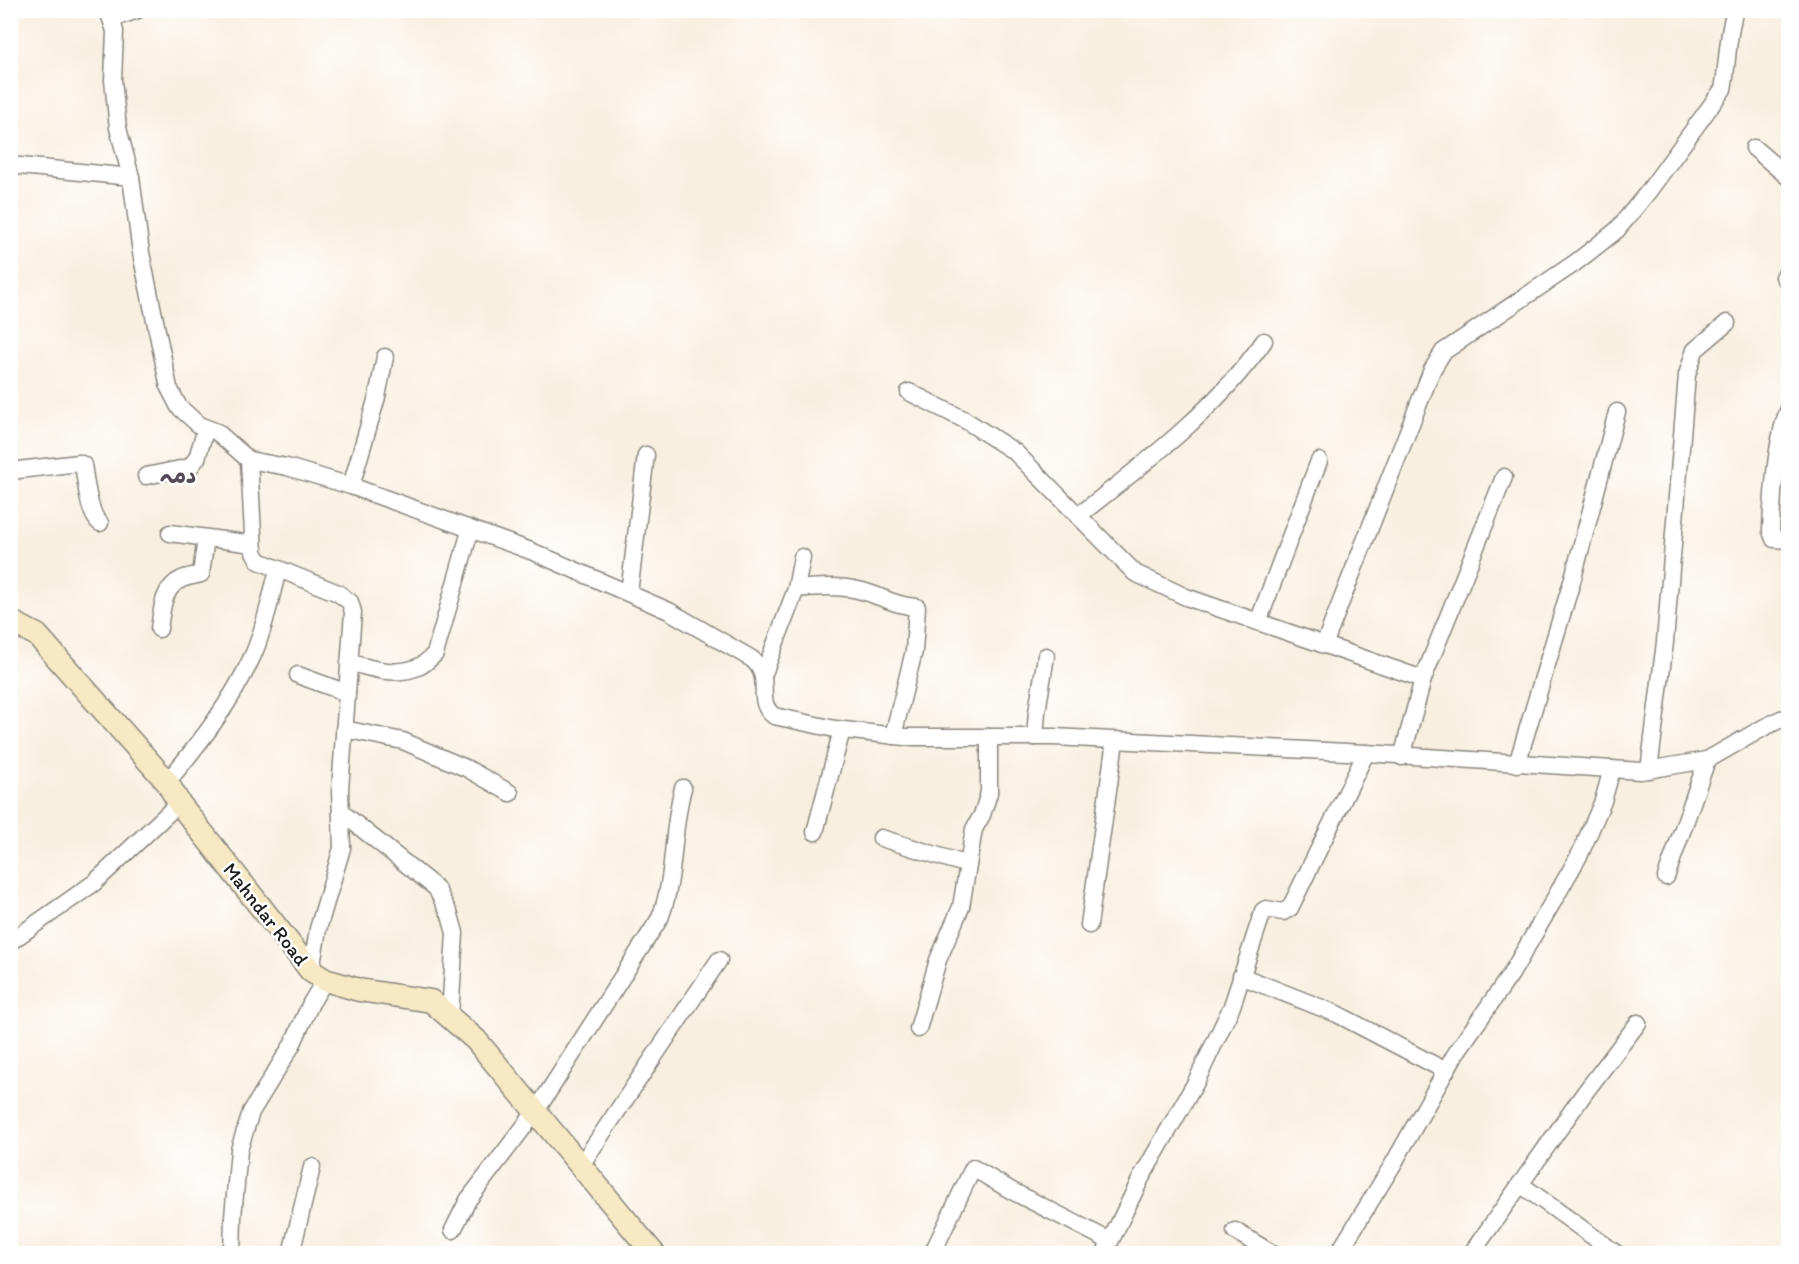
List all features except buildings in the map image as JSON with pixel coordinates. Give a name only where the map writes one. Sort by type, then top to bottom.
[{"type":"street","points":[[138,10],[110,15],[115,31],[113,80],[118,128],[131,177],[141,253],[169,388],[178,407],[199,425],[217,432],[249,460],[287,467],[351,486],[470,531],[531,551],[669,610],[752,659],[761,667],[764,702],[767,711],[774,716],[842,730],[893,736],[1035,737],[1366,753],[1612,770],[1649,770],[1707,760],[1763,728],[1788,718]]},
{"type":"street","points":[[1324,645],[1432,370],[1443,352],[1575,263],[1617,230],[1648,192],[1723,89],[1727,70],[1729,33],[1735,10]]},
{"type":"street","points":[[1754,148],[1788,177]]},
{"type":"street","points":[[10,165],[131,177]]},
{"type":"street","points":[[1649,770],[1666,630],[1687,375],[1695,350],[1727,323]]},
{"type":"street","points":[[1078,516],[1138,469],[1218,396],[1235,379],[1264,341]]},
{"type":"street","points":[[351,486],[377,397],[385,357]]},
{"type":"street","points":[[909,392],[965,420],[1015,452],[1135,573],[1186,597],[1424,679]]},
{"type":"street","points":[[1788,411],[1779,446],[1771,531],[1774,539],[1788,540]]},
{"type":"street","points":[[1517,764],[1573,578],[1617,412]]},
{"type":"street","points":[[146,476],[190,467],[198,458],[206,428]]},
{"type":"street","points":[[629,593],[646,455]]},
{"type":"street","points":[[232,1254],[234,1196],[239,1149],[251,1112],[292,1045],[311,1003],[318,976],[318,930],[342,848],[340,790],[353,612],[350,602],[338,593],[259,561],[253,544],[249,460]]},
{"type":"street","points":[[1258,622],[1319,461]]},
{"type":"street","points":[[10,471],[79,463],[83,465],[91,509],[100,523]]},
{"type":"street","points":[[1402,757],[1424,679],[1504,477]]},
{"type":"street","points":[[349,662],[375,670],[405,671],[420,666],[435,654],[470,531]]},
{"type":"street","points":[[170,533],[253,544]]},
{"type":"street","points":[[159,629],[163,599],[170,589],[183,578],[201,574],[206,538]]},
{"type":"street","points":[[763,676],[796,589],[802,557]]},
{"type":"street","points":[[167,782],[202,741],[236,690],[255,653],[278,570]]},
{"type":"street","points":[[796,589],[829,586],[860,590],[899,605],[917,607],[914,651],[893,736]]},
{"type":"street","name":"Mahndar Road","points":[[10,621],[37,635],[167,782],[179,803],[318,976],[359,990],[431,1000],[476,1040],[654,1254]]},
{"type":"street","points":[[1035,737],[1046,656]]},
{"type":"street","points":[[298,675],[347,693]]},
{"type":"street","points":[[344,729],[404,741],[468,769],[510,793]]},
{"type":"street","points":[[815,832],[842,730]]},
{"type":"street","points":[[918,1029],[938,960],[961,907],[974,830],[989,793],[989,737]]},
{"type":"street","points":[[1089,925],[1115,741]]},
{"type":"street","points":[[935,1253],[973,1168],[1109,1247],[1141,1178],[1196,1082],[1232,1006],[1263,911],[1266,909],[1283,912],[1290,908],[1366,753]]},
{"type":"street","points":[[1666,877],[1707,760]]},
{"type":"street","points":[[1338,1254],[1392,1166],[1456,1053],[1511,974],[1580,854],[1603,801],[1612,770]]},
{"type":"street","points":[[453,1230],[468,1200],[536,1111],[660,918],[668,890],[675,826],[683,788]]},
{"type":"street","points":[[10,942],[94,884],[179,803]]},
{"type":"street","points":[[341,812],[436,888],[445,903],[456,933],[450,1017]]},
{"type":"street","points":[[881,838],[968,865]]},
{"type":"street","points":[[581,1165],[719,960]]},
{"type":"street","points":[[1242,976],[1337,1014],[1446,1071]]},
{"type":"street","points":[[1471,1254],[1586,1091],[1638,1023]]},
{"type":"street","points":[[291,1254],[312,1167]]},
{"type":"street","points":[[1520,1184],[1617,1254]]},
{"type":"street","points":[[1235,1231],[1273,1254]]},
{"type":"district","name":"دمہ","points":[[178,475]]}]
